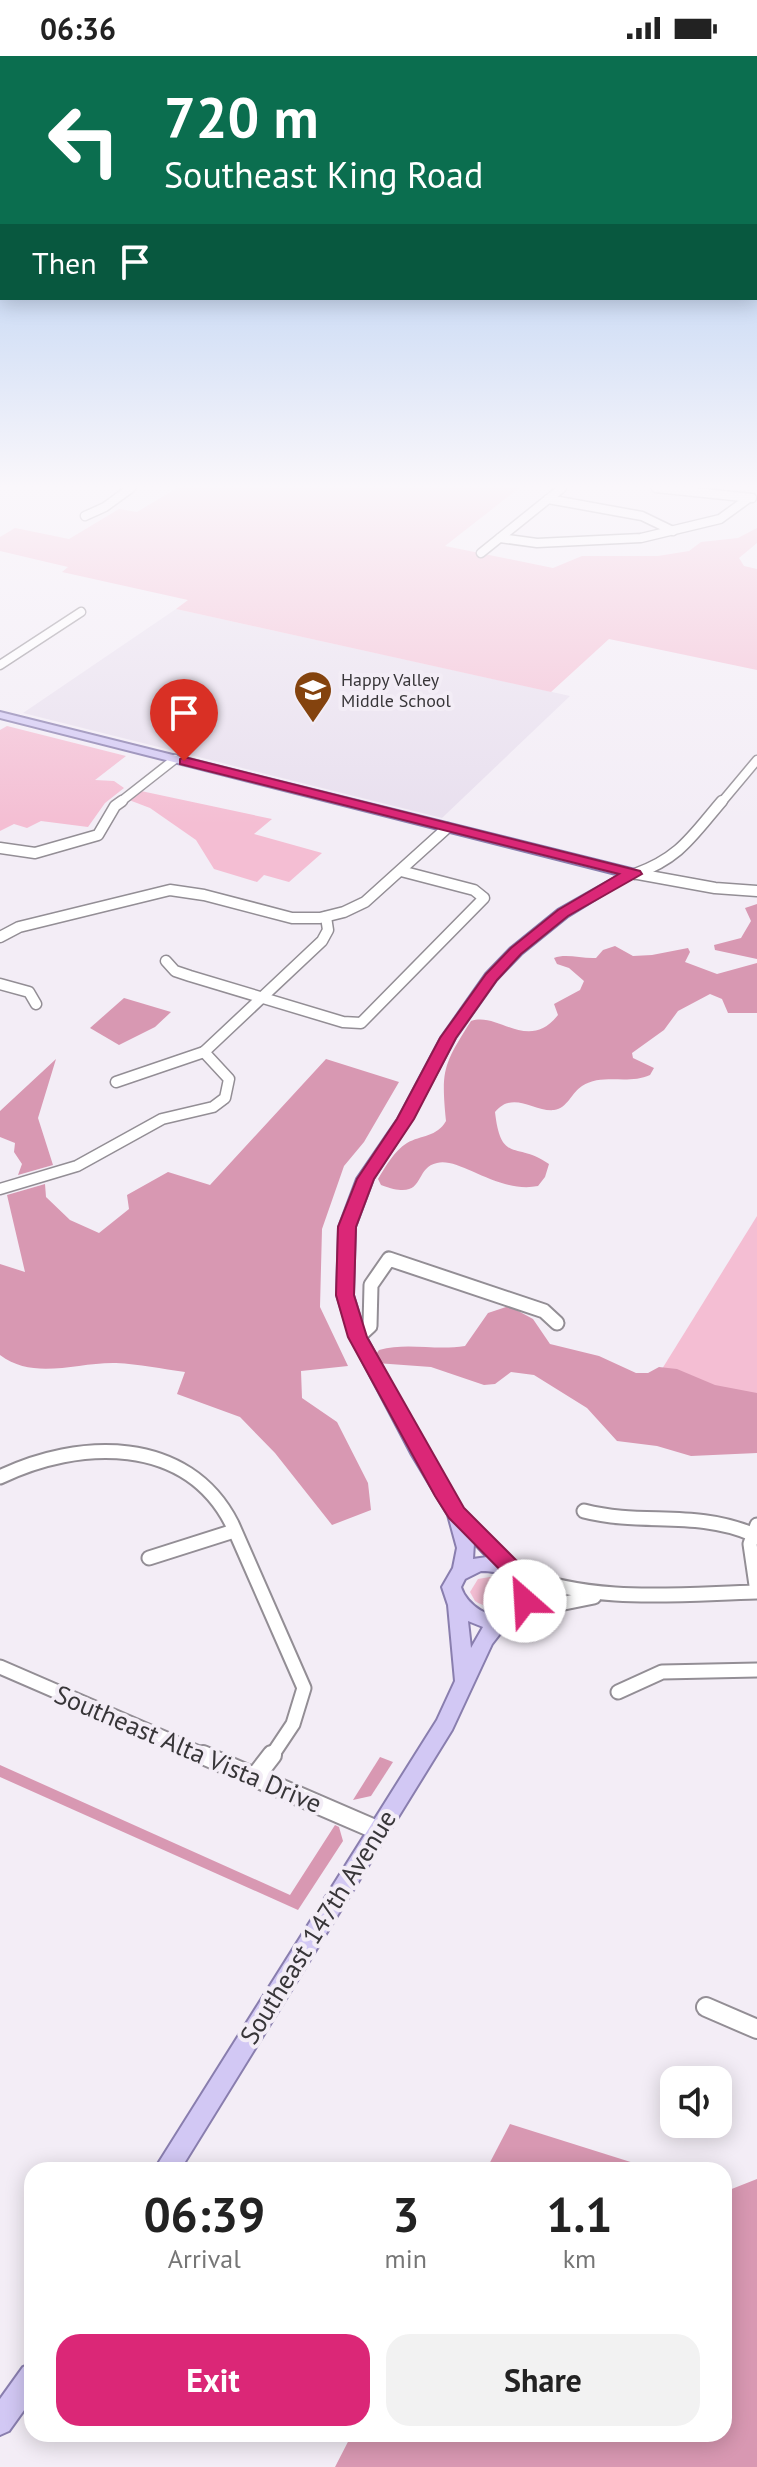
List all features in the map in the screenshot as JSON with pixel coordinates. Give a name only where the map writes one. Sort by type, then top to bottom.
[{"type":"main road","points":[[0,715],[635,874]]},
{"type":"main road","points":[[456,1513],[466,1548],[462,1571],[452,1585],[457,1606],[476,1618],[508,1616],[526,1596],[525,1586],[456,1513],[421,1455],[358,1337],[347,1310],[345,1241],[352,1209],[365,1179],[405,1119],[448,1038],[491,977],[523,945],[580,901],[619,879],[635,874]]},
{"type":"main road","points":[[462,1571],[485,1564],[513,1571]]},
{"type":"main road","name":"Southeast 147th Avenue","points":[[457,1606],[464,1681]]},
{"type":"main road","name":"Southeast 147th Avenue","points":[[171,2162],[445,1724],[484,1640],[508,1616]]},
{"type":"main road","points":[[0,2422],[24,2388]]},
{"type":"street","points":[[0,665],[81,612]]},
{"type":"street","points":[[0,848],[35,853],[98,835],[115,806],[175,759]]},
{"type":"street","points":[[635,874],[677,854],[757,760]]},
{"type":"street","points":[[0,937],[34,923],[170,890],[279,917],[326,917],[367,903],[447,828]]},
{"type":"street","points":[[166,961],[175,971],[353,1024],[370,1017],[484,898],[474,890],[401,871]]},
{"type":"street","points":[[635,874],[715,888],[757,891]]},
{"type":"street","points":[[116,1082],[204,1052],[326,936],[326,917]]},
{"type":"street","points":[[0,984],[29,992],[36,1004]]},
{"type":"street","points":[[0,1189],[76,1167],[157,1120],[212,1106],[224,1098],[229,1090],[229,1080],[224,1070],[204,1052]]},
{"type":"street","points":[[358,1337],[370,1326],[369,1284],[389,1259],[544,1311],[557,1323]]},
{"type":"street","points":[[0,1477],[35,1460],[61,1453],[108,1450],[153,1457],[198,1480],[218,1501],[304,1688],[303,1703],[297,1718],[255,1777]]},
{"type":"street","points":[[513,1571],[553,1588],[609,1594],[757,1592],[750,1544],[755,1529],[705,1517],[608,1518],[584,1511]]},
{"type":"street","points":[[149,1558],[234,1531]]},
{"type":"street","points":[[508,1616],[609,1594]]},
{"type":"street","name":"Southeast Alta Vista Drive","points":[[0,1667],[377,1830]]},
{"type":"street","points":[[618,1692],[662,1672],[757,1670]]},
{"type":"street","points":[[706,2007],[757,2029]]},
{"type":"shaded area","points":[[187,601],[757,601],[757,670],[609,639],[551,692],[176,609]]},
{"type":"shaded area","points":[[176,609],[570,696],[442,818],[23,713]]},
{"type":"shaded area","points":[[7,726],[126,756],[95,780],[114,781],[124,788],[105,803],[88,827],[41,821],[27,828],[14,824],[0,831],[0,730]]},
{"type":"shaded area","points":[[141,791],[272,819],[254,834],[322,853],[289,882],[264,875],[257,882],[214,869],[196,840],[150,808],[129,800]]},
{"type":"shaded area","points":[[757,904],[757,959],[715,950],[714,945],[741,938],[751,921],[745,908]]},
{"type":"shaded area","points":[[615,946],[633,956],[688,948],[690,952],[685,962],[717,974],[757,963],[757,1013],[728,1013],[722,999],[710,994],[678,1011],[664,1030],[632,1053],[633,1058],[654,1068],[650,1075],[590,1082],[578,1089],[559,1109],[546,1110],[516,1102],[502,1106],[495,1112],[501,1139],[506,1146],[549,1164],[538,1186],[509,1185],[446,1163],[429,1166],[417,1183],[406,1190],[381,1185],[378,1179],[398,1150],[438,1130],[446,1121],[446,1068],[471,1021],[492,1021],[524,1031],[536,1031],[547,1026],[558,1015],[554,1004],[580,990],[584,981],[569,968],[557,964],[554,958],[596,958],[603,950]]},
{"type":"shaded area","points":[[124,998],[171,1012],[155,1027],[119,1045],[90,1028]]},
{"type":"shaded area","points":[[56,1059],[38,1118],[53,1165],[18,1175],[22,1164],[14,1152],[15,1143],[0,1137],[0,1111]]},
{"type":"shaded area","points":[[326,1059],[399,1082],[364,1142],[344,1166],[322,1229],[320,1307],[348,1366],[301,1371],[302,1398],[337,1422],[368,1483],[371,1510],[332,1525],[275,1453],[240,1417],[177,1394],[185,1372],[116,1363],[42,1369],[13,1363],[0,1355],[0,1264],[25,1272],[7,1195],[45,1184],[46,1197],[70,1220],[99,1233],[129,1209],[127,1195],[168,1172],[210,1185]]},
{"type":"shaded area","points":[[757,1216],[757,1416],[644,1398]]},
{"type":"shaded area","points":[[509,1306],[533,1319],[550,1344],[599,1356],[636,1373],[648,1373],[659,1367],[677,1369],[715,1385],[757,1393],[757,1453],[691,1456],[657,1446],[617,1441],[587,1408],[534,1375],[511,1372],[495,1384],[484,1385],[431,1367],[376,1363],[374,1357],[379,1350],[465,1346],[488,1313]]},
{"type":"shaded area","points":[[490,1577],[506,1584],[509,1594],[494,1606],[475,1601],[470,1592],[478,1579]]},
{"type":"shaded area","points":[[380,1757],[393,1762],[371,1796],[353,1800]]},
{"type":"shaded area","points":[[0,1765],[290,1895],[335,1825],[339,1827],[343,1841],[298,1910],[0,1777]]},
{"type":"shaded area","points":[[510,2124],[631,2162],[490,2162]]},
{"type":"shaded area","points":[[757,2179],[757,2467],[335,2467],[348,2442],[732,2442],[732,2189]]},
{"type":"place","name":"Happy Valley Middle School","points":[[313,724]]},
{"type":"route","points":[[184,761],[635,874],[619,879],[563,913],[516,951],[491,977],[448,1038],[405,1119],[365,1179],[347,1227],[345,1295],[347,1310],[358,1337],[442,1491],[456,1513],[520,1577],[525,1586],[525,1601]]}]
